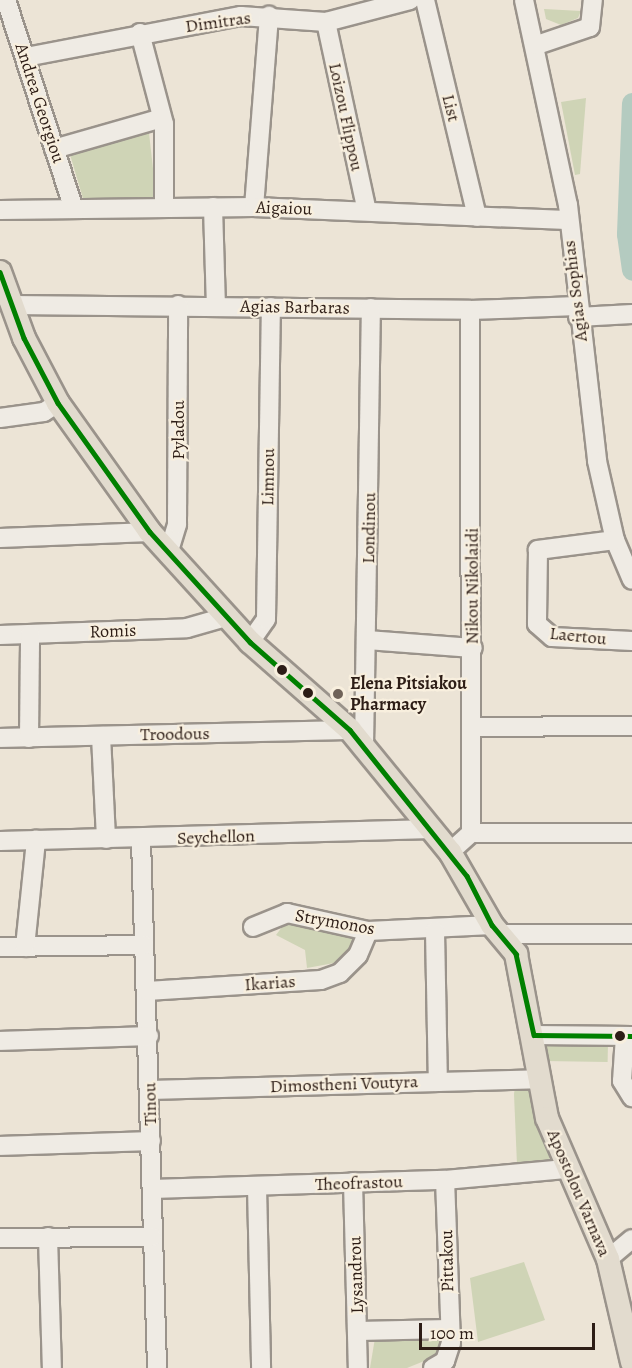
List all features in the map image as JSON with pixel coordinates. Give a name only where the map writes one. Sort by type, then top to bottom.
[{"type":"main road","name":"Apostolou Varnava","points":[[0,272],[12,304],[58,403],[150,532],[250,642],[357,738],[450,852],[495,930],[516,954],[534,1035],[538,1079],[566,1169],[608,1259],[632,1362]]},
{"type":"street","name":"Andrea Georgiou","points":[[6,0],[73,206]]},
{"type":"street","name":"Dimitras","points":[[26,57],[140,33],[269,16],[326,22],[379,3],[410,0]]},
{"type":"street","name":"List","points":[[425,0],[477,217]]},
{"type":"street","name":"Agias Sophias","points":[[524,0],[537,45],[567,220],[597,461],[615,540],[632,580]]},
{"type":"street","points":[[537,45],[590,27],[593,0]]},
{"type":"street","points":[[254,207],[269,16]]},
{"type":"street","name":"Loizou Flippou","points":[[326,22],[367,211]]},
{"type":"street","points":[[140,33],[162,118],[164,207]]},
{"type":"street","points":[[54,149],[162,118]]},
{"type":"street","name":"Aigaiou","points":[[0,210],[73,206],[254,207],[567,220]]},
{"type":"street","points":[[213,207],[216,306]]},
{"type":"street","name":"Agias Barbaras","points":[[12,304],[578,311],[610,316],[632,314]]},
{"type":"street","name":"Pyladou","points":[[168,554],[177,524],[178,306]]},
{"type":"street","name":"Limnou","points":[[250,642],[266,619],[271,308]]},
{"type":"street","name":"Londinou","points":[[357,738],[367,640],[371,308]]},
{"type":"street","name":"Nikou Nikolaidi","points":[[470,310],[471,834]]},
{"type":"street","points":[[0,418],[44,412],[58,403]]},
{"type":"street","points":[[0,538],[150,532]]},
{"type":"street","name":"Laertou","points":[[615,540],[538,550],[537,624],[552,637],[632,641]]},
{"type":"street","name":"Romis","points":[[0,635],[187,628],[225,617]]},
{"type":"street","points":[[29,738],[30,635]]},
{"type":"street","points":[[367,640],[472,648]]},
{"type":"street","points":[[472,727],[632,726]]},
{"type":"street","points":[[101,736],[105,839]]},
{"type":"street","name":"Troodous","points":[[0,738],[101,736],[357,738]]},
{"type":"street","name":"Seychellon","points":[[0,841],[141,840],[432,829]]},
{"type":"street","points":[[450,852],[471,834],[632,833]]},
{"type":"street","points":[[25,947],[36,840]]},
{"type":"street","name":"Tinou","points":[[141,840],[157,1368]]},
{"type":"street","name":"Strymonos","points":[[253,927],[287,913],[368,931],[495,930],[632,934]]},
{"type":"street","name":"Ikarias","points":[[147,991],[321,980],[340,973],[358,955],[368,931]]},
{"type":"street","points":[[435,931],[438,1082]]},
{"type":"street","points":[[0,947],[144,945]]},
{"type":"street","points":[[534,1035],[628,1036],[622,1081],[632,1097]]},
{"type":"street","points":[[0,1041],[148,1036]]},
{"type":"street","name":"Dimostheni Voutyra","points":[[150,1090],[538,1079]]},
{"type":"street","points":[[0,1146],[150,1141]]},
{"type":"street","name":"Theofrastou","points":[[152,1189],[445,1180],[566,1169]]},
{"type":"street","name":"Pittakou","points":[[433,1368],[451,1350],[448,1329],[445,1180]]},
{"type":"street","name":"Lysandrou","points":[[353,1182],[358,1368]]},
{"type":"street","points":[[257,1187],[261,1368]]},
{"type":"street","points":[[48,1237],[52,1368]]},
{"type":"street","points":[[0,1238],[152,1237]]},
{"type":"street","points":[[608,1259],[632,1239]]},
{"type":"street","points":[[358,1331],[448,1329]]},
{"type":"green space","points":[[544,9],[581,11],[578,18],[561,25],[546,19]]},
{"type":"green space","points":[[586,98],[580,174],[575,175],[561,102]]},
{"type":"green space","points":[[149,133],[157,204],[84,202],[69,151]]},
{"type":"green space","points":[[288,919],[353,931],[358,945],[345,961],[307,968],[305,950],[276,935]]},
{"type":"green space","points":[[544,1040],[608,1041],[608,1062],[544,1061]]},
{"type":"green space","points":[[527,1085],[551,1157],[542,1165],[517,1165],[514,1094],[515,1087]]},
{"type":"green space","points":[[524,1262],[545,1320],[478,1342],[470,1278]]},
{"type":"green space","points":[[445,1335],[444,1353],[407,1368],[370,1368],[375,1338]]},
{"type":"waterway","points":[[632,103],[627,234],[632,270]]},
{"type":"transit line","points":[[0,272],[24,338],[58,403],[150,532],[250,642],[350,730],[467,876],[492,925],[516,954],[534,1035],[632,1036]]},
{"type":"place","name":"Elena Pitsiakou Pharmacy","points":[[338,694]]}]
